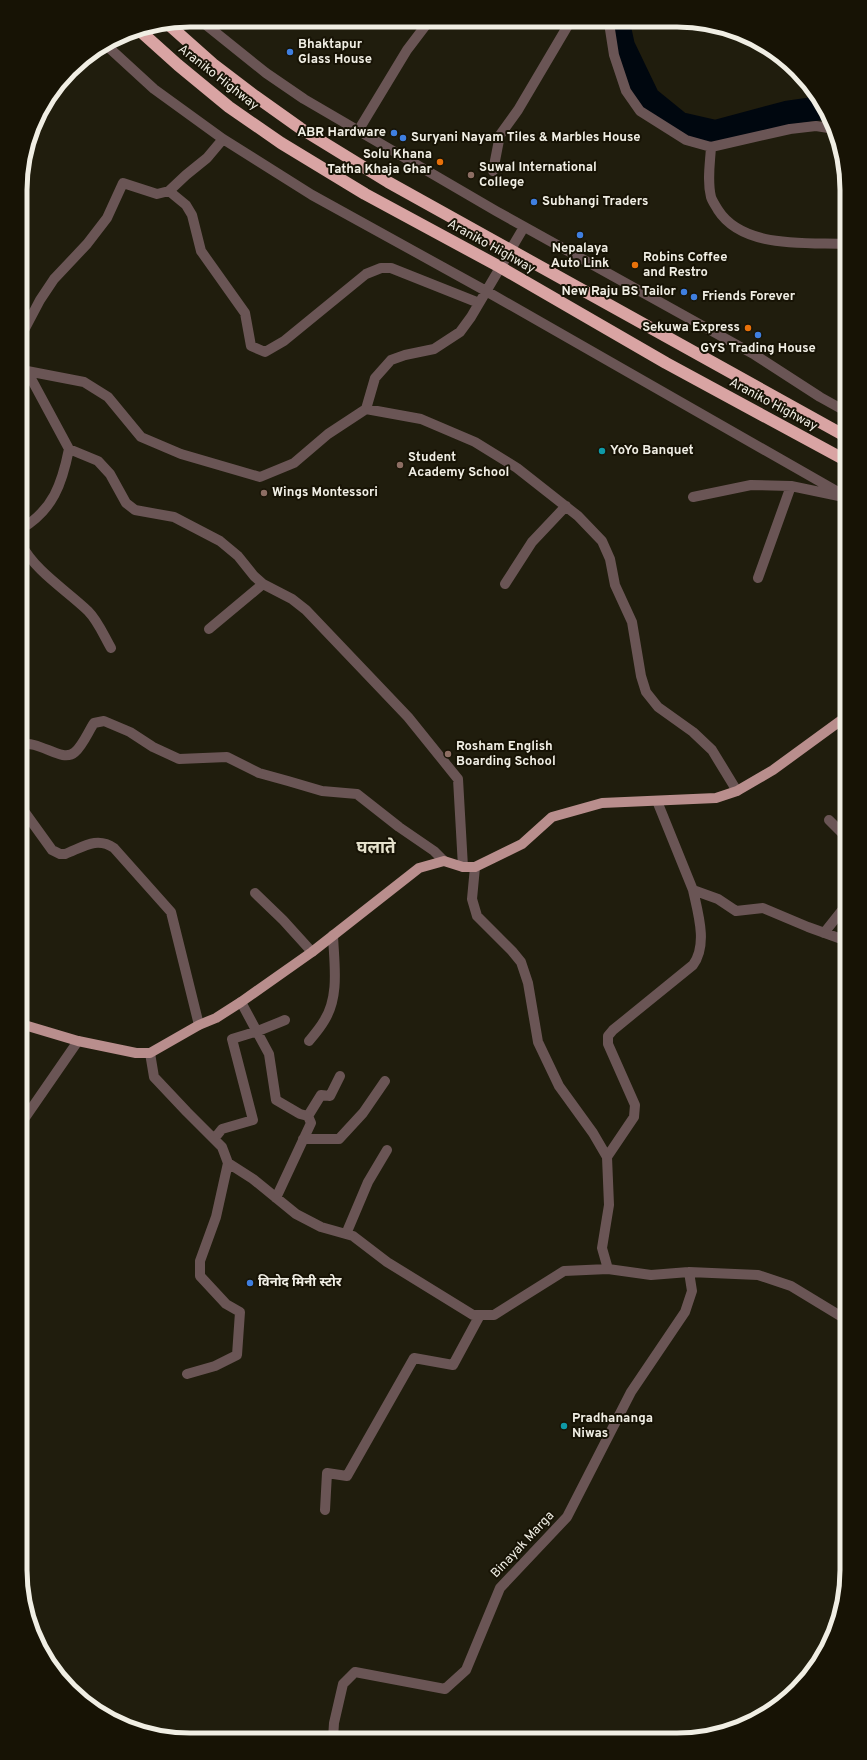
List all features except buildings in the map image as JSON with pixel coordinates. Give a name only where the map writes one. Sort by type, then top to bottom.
[{"type":"highway","name":"Araniko Highway","points":[[172,28],[231,78],[300,128],[388,182],[840,432]]},
{"type":"highway","name":"Araniko Highway","points":[[144,34],[178,65],[230,107],[281,143],[365,194],[500,266],[666,364],[840,457]]},
{"type":"main road","points":[[27,1026],[78,1041],[136,1053],[150,1053],[199,1025],[216,1018],[241,1002],[312,952],[419,868],[444,861],[464,867],[475,867],[522,844],[552,817],[602,803],[716,798],[737,791],[773,770],[840,721]]},
{"type":"street","points":[[209,27],[266,73],[304,99],[524,227],[755,355],[840,408]]},
{"type":"street","points":[[358,131],[406,50],[425,27]]},
{"type":"street","points":[[493,171],[500,135],[518,110],[567,27]]},
{"type":"street","points":[[610,27],[614,55],[626,91],[640,111],[686,140],[711,147],[790,129],[816,126],[828,128]]},
{"type":"street","points":[[110,48],[154,89],[222,139],[312,195],[486,291],[840,493]]},
{"type":"street","points":[[27,325],[40,300],[54,279],[87,244],[107,218],[123,182],[157,194],[169,191],[207,158],[222,139]]},
{"type":"street","points":[[711,147],[709,182],[711,198],[721,215],[733,225],[748,235],[771,240],[840,244]]},
{"type":"street","points":[[169,191],[186,205],[192,215],[201,252],[244,313],[248,340],[251,346],[257,350],[265,352],[284,341],[366,274],[381,268],[391,268],[479,303]]},
{"type":"street","points":[[27,369],[84,382],[108,397],[142,437],[181,454],[260,477],[294,464],[328,434],[366,409],[376,378],[391,360],[405,355],[434,349],[460,332],[472,317],[509,250],[524,227]]},
{"type":"street","points":[[27,373],[69,449],[98,461],[110,474],[126,503],[135,510],[174,517],[220,541],[238,556],[254,576],[263,584],[292,599],[306,610],[408,717],[458,779],[464,867]]},
{"type":"street","points":[[366,409],[421,419],[475,442],[517,468],[566,506],[602,541],[610,559],[615,585],[632,622],[641,676],[646,692],[658,707],[693,732],[712,750],[737,791]]},
{"type":"street","points":[[27,526],[35,521],[51,504],[69,449]]},
{"type":"street","points":[[692,497],[751,485],[791,486],[840,496]]},
{"type":"street","points":[[758,578],[791,486]]},
{"type":"street","points":[[505,584],[532,542],[566,506]]},
{"type":"street","points":[[27,555],[37,567],[90,613],[112,648]]},
{"type":"street","points":[[209,629],[263,584]]},
{"type":"street","points":[[27,745],[36,744],[61,755],[71,755],[76,752],[94,723],[104,720],[130,732],[152,746],[179,760],[227,757],[259,773],[322,790],[357,794],[399,827],[434,851],[444,861]]},
{"type":"street","points":[[607,1157],[634,1117],[635,1105],[608,1044],[608,1036],[613,1030],[693,965],[700,953],[700,924],[693,890],[657,801]]},
{"type":"street","points":[[27,815],[52,850],[60,854],[65,854],[98,842],[106,842],[114,848],[171,912],[199,1025]]},
{"type":"street","points":[[829,820],[840,831]]},
{"type":"street","points":[[475,867],[472,899],[477,916],[521,962],[528,983],[538,1042],[559,1086],[593,1133],[607,1157],[608,1205],[602,1248],[608,1269]]},
{"type":"street","points":[[693,890],[718,899],[736,912],[763,908],[840,939]]},
{"type":"street","points":[[255,893],[283,920],[312,952]]},
{"type":"street","points":[[824,933],[840,913]]},
{"type":"street","points":[[309,1041],[325,1020],[332,1005],[336,983],[333,935]]},
{"type":"street","points":[[241,1002],[258,1031],[269,1054],[276,1100],[300,1114],[308,1116]]},
{"type":"street","points":[[214,1139],[222,1128],[254,1120],[232,1039],[258,1031],[285,1020]]},
{"type":"street","points":[[27,1115],[78,1041]]},
{"type":"street","points":[[150,1053],[154,1077],[222,1147],[228,1163],[216,1217],[200,1261],[200,1276],[226,1304],[240,1312],[237,1355],[215,1366],[187,1374]]},
{"type":"street","points":[[308,1116],[321,1095],[330,1096],[340,1076]]},
{"type":"street","points":[[303,1139],[339,1139],[363,1113],[385,1081]]},
{"type":"street","points":[[276,1198],[311,1123],[308,1116]]},
{"type":"street","points":[[346,1234],[368,1182],[387,1150]]},
{"type":"street","points":[[228,1163],[253,1179],[296,1214],[321,1227],[353,1236],[387,1262],[473,1314],[494,1315],[564,1271],[608,1269],[651,1275],[689,1272],[758,1275],[791,1286],[840,1316]]},
{"type":"street","name":"Binayak Marga","points":[[333,1733],[334,1723],[343,1684],[356,1672],[445,1689],[466,1670],[500,1588],[567,1517],[631,1392],[685,1312],[692,1291],[689,1272]]},
{"type":"street","points":[[325,1510],[327,1473],[347,1476],[414,1358],[453,1365],[480,1315]]},
{"type":"waterway","points":[[619,27],[623,46],[648,98],[680,124],[715,132],[786,113],[818,108]]},
{"type":"place","name":"Bhaktapur Glass House","points":[[290,52]]},
{"type":"place","name":"ABR Hardware","points":[[394,133]]},
{"type":"place","name":"Suryani Nayam Tiles & Marbles House","points":[[403,138]]},
{"type":"place","name":"Solu Khana Tatha Khaja Ghar","points":[[440,162]]},
{"type":"place","name":"Suwal International College","points":[[471,175]]},
{"type":"place","name":"Subhangi Traders","points":[[534,202]]},
{"type":"place","name":"Nepalaya Auto Link","points":[[580,235]]},
{"type":"place","name":"Robins Coffee and Restro","points":[[635,265]]},
{"type":"place","name":"New Raju BS Tailor","points":[[684,292]]},
{"type":"place","name":"Friends Forever","points":[[694,297]]},
{"type":"place","name":"Sekuwa Express","points":[[748,328]]},
{"type":"place","name":"GYS Trading House","points":[[758,335]]},
{"type":"place","name":"YoYo Banquet","points":[[602,451]]},
{"type":"place","name":"Student Academy School","points":[[400,465]]},
{"type":"place","name":"Wings Montessori","points":[[264,493]]},
{"type":"place","name":"Rosham English Boarding School","points":[[448,754]]},
{"type":"place","name":"विनोद मिनी स्टोर","points":[[250,1283]]},
{"type":"place","name":"Pradhananga Niwas","points":[[564,1426]]},
{"type":"district","name":"घलाते","points":[[376,849]]}]
